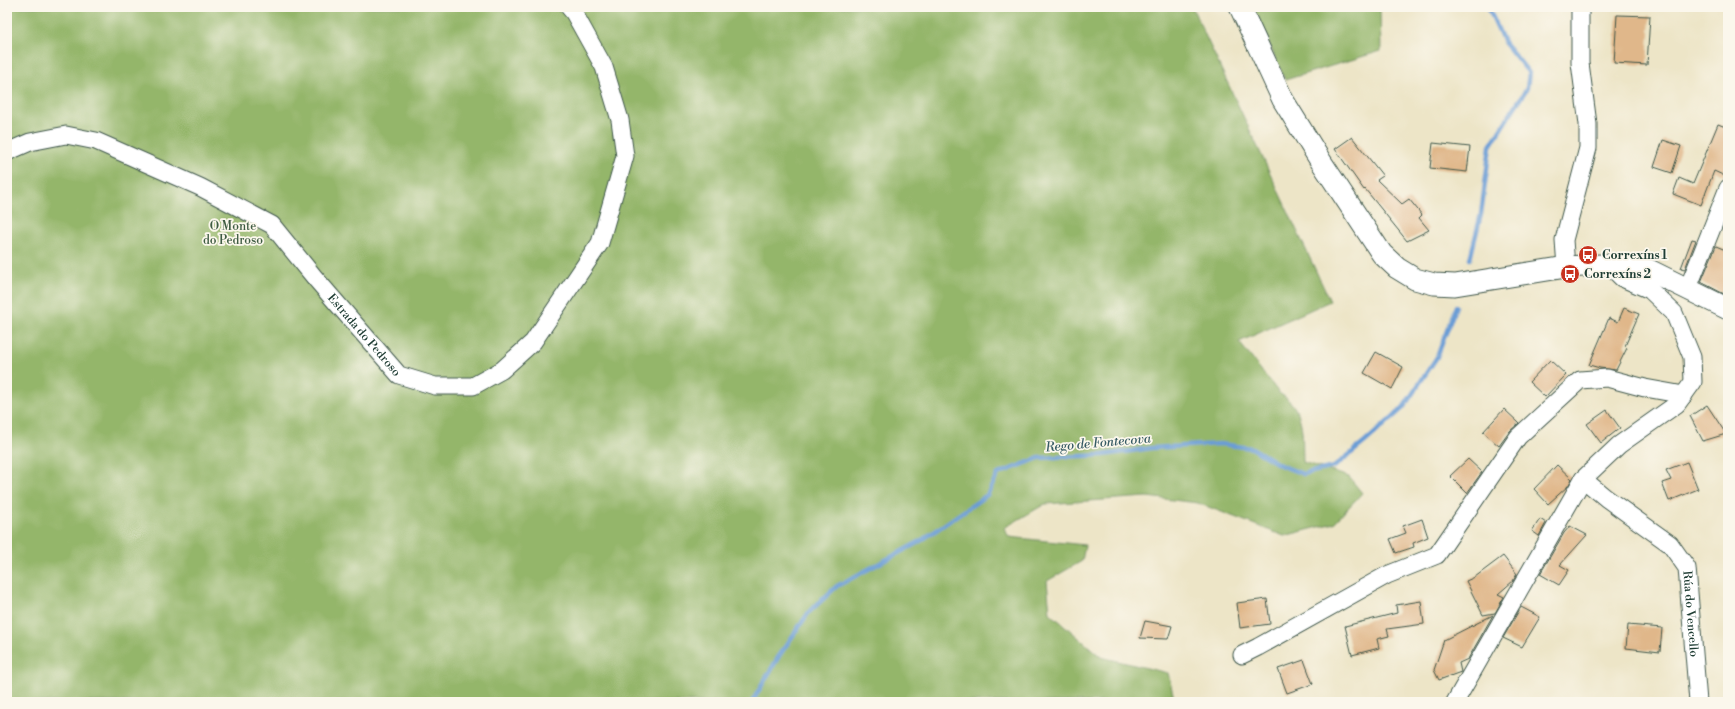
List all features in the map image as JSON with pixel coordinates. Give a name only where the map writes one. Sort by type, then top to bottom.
[{"type":"street","name":"Estrada do Pedroso","points":[[7,152],[30,142],[66,135],[96,141],[200,187],[272,225],[315,278],[399,375],[434,386],[473,386],[502,370],[533,342],[600,244],[625,156],[620,120],[604,67],[574,13],[569,7]]},
{"type":"street","points":[[1240,7],[1283,100],[1320,160],[1382,254],[1397,268],[1415,279],[1434,284],[1455,285],[1566,267],[1618,264],[1649,270],[1728,309]]},
{"type":"street","points":[[1566,267],[1564,240],[1588,148],[1588,124],[1580,63],[1580,7]]},
{"type":"street","points":[[1688,288],[1728,188]]},
{"type":"street","points":[[1455,702],[1583,479],[1619,445],[1676,404],[1693,382],[1692,357],[1674,314],[1650,290],[1622,278],[1608,264]]},
{"type":"street","points":[[1242,654],[1258,647],[1387,575],[1437,555],[1518,437],[1580,380],[1607,378],[1645,388],[1684,395]]},
{"type":"street","name":"Rúa do Vencello","points":[[1583,479],[1606,498],[1670,544],[1687,568],[1698,702]]},
{"type":"green space","name":"O Monte do Pedroso","points":[[7,7],[1192,7],[1330,301],[1239,342],[1279,393],[1288,399],[1298,414],[1302,432],[1303,462],[1349,477],[1362,493],[1334,523],[1284,536],[1198,503],[1147,497],[1045,504],[1004,528],[1009,537],[1085,545],[1082,561],[1047,581],[1050,613],[1101,657],[1168,673],[1175,702],[7,702]]},
{"type":"green space","points":[[1253,7],[1380,7],[1381,51],[1285,80]]},
{"type":"building","points":[[1617,15],[1650,16],[1647,65],[1614,63]]},
{"type":"building","points":[[1718,124],[1728,128],[1728,169],[1725,176],[1714,171],[1701,205],[1673,194],[1679,178],[1693,184]]},
{"type":"building","points":[[1352,137],[1383,176],[1377,180],[1402,204],[1409,199],[1422,215],[1419,218],[1429,230],[1407,241],[1365,189],[1364,190],[1335,149]]},
{"type":"building","points":[[1663,140],[1681,146],[1672,173],[1654,167]]},
{"type":"building","points":[[1433,143],[1470,147],[1467,172],[1430,168]]},
{"type":"building","points":[[1692,239],[1696,240],[1685,269],[1681,268]]},
{"type":"building","points":[[1716,246],[1728,251],[1728,285],[1724,294],[1701,282]]},
{"type":"building","points":[[1624,308],[1639,314],[1625,346],[1627,348],[1616,370],[1589,365],[1609,318],[1618,322]]},
{"type":"building","points":[[1376,352],[1403,367],[1392,389],[1364,373]]},
{"type":"building","points":[[1550,360],[1566,375],[1545,397],[1529,382]]},
{"type":"building","points":[[1707,405],[1726,434],[1703,441],[1690,416]]},
{"type":"building","points":[[1504,409],[1519,423],[1510,431],[1499,446],[1483,432]]},
{"type":"building","points":[[1607,410],[1620,428],[1601,443],[1587,424]]},
{"type":"building","points":[[1468,459],[1482,472],[1467,493],[1450,476]]},
{"type":"building","points":[[1687,462],[1698,489],[1669,501],[1662,483],[1671,480],[1666,470]]},
{"type":"building","points":[[1557,465],[1572,479],[1568,486],[1548,504],[1534,489]]},
{"type":"building","points":[[1422,519],[1428,537],[1413,543],[1414,547],[1396,553],[1390,539],[1406,533],[1403,526]]},
{"type":"building","points":[[1540,519],[1546,523],[1539,536],[1532,531]]},
{"type":"building","points":[[1570,526],[1587,535],[1560,565],[1569,570],[1559,585],[1540,574],[1564,533]]},
{"type":"building","points":[[1503,556],[1517,574],[1513,581],[1498,594],[1504,597],[1495,613],[1483,615],[1466,581],[1475,577]]},
{"type":"building","points":[[1267,599],[1270,624],[1240,628],[1237,603]]},
{"type":"building","points":[[1421,601],[1424,624],[1387,629],[1389,636],[1377,639],[1379,648],[1352,655],[1345,626],[1397,613],[1396,605]]},
{"type":"building","points":[[1521,607],[1540,617],[1522,647],[1503,638]]},
{"type":"building","points":[[1493,615],[1468,659],[1459,663],[1461,672],[1439,680],[1434,670],[1444,640]]},
{"type":"building","points":[[1145,621],[1172,626],[1168,639],[1140,638]]},
{"type":"building","points":[[1628,625],[1662,628],[1660,652],[1626,648]]},
{"type":"building","points":[[1304,660],[1313,684],[1287,693],[1278,669]]},
{"type":"waterway","name":"Rego de Fontecova","points":[[1470,259],[1481,214],[1490,146],[1527,88],[1529,73],[1504,42],[1488,7]]},
{"type":"waterway","name":"Rego de Fontecova","points":[[752,702],[779,656],[809,612],[837,586],[919,542],[987,495],[998,474],[1039,458],[1103,455],[1152,448],[1220,444],[1252,448],[1280,465],[1303,474],[1334,467],[1403,408],[1437,357],[1456,306]]},
{"type":"place","name":"Correxíns 1","points":[[1588,255]]},
{"type":"place","name":"Correxíns 2","points":[[1570,274]]}]
